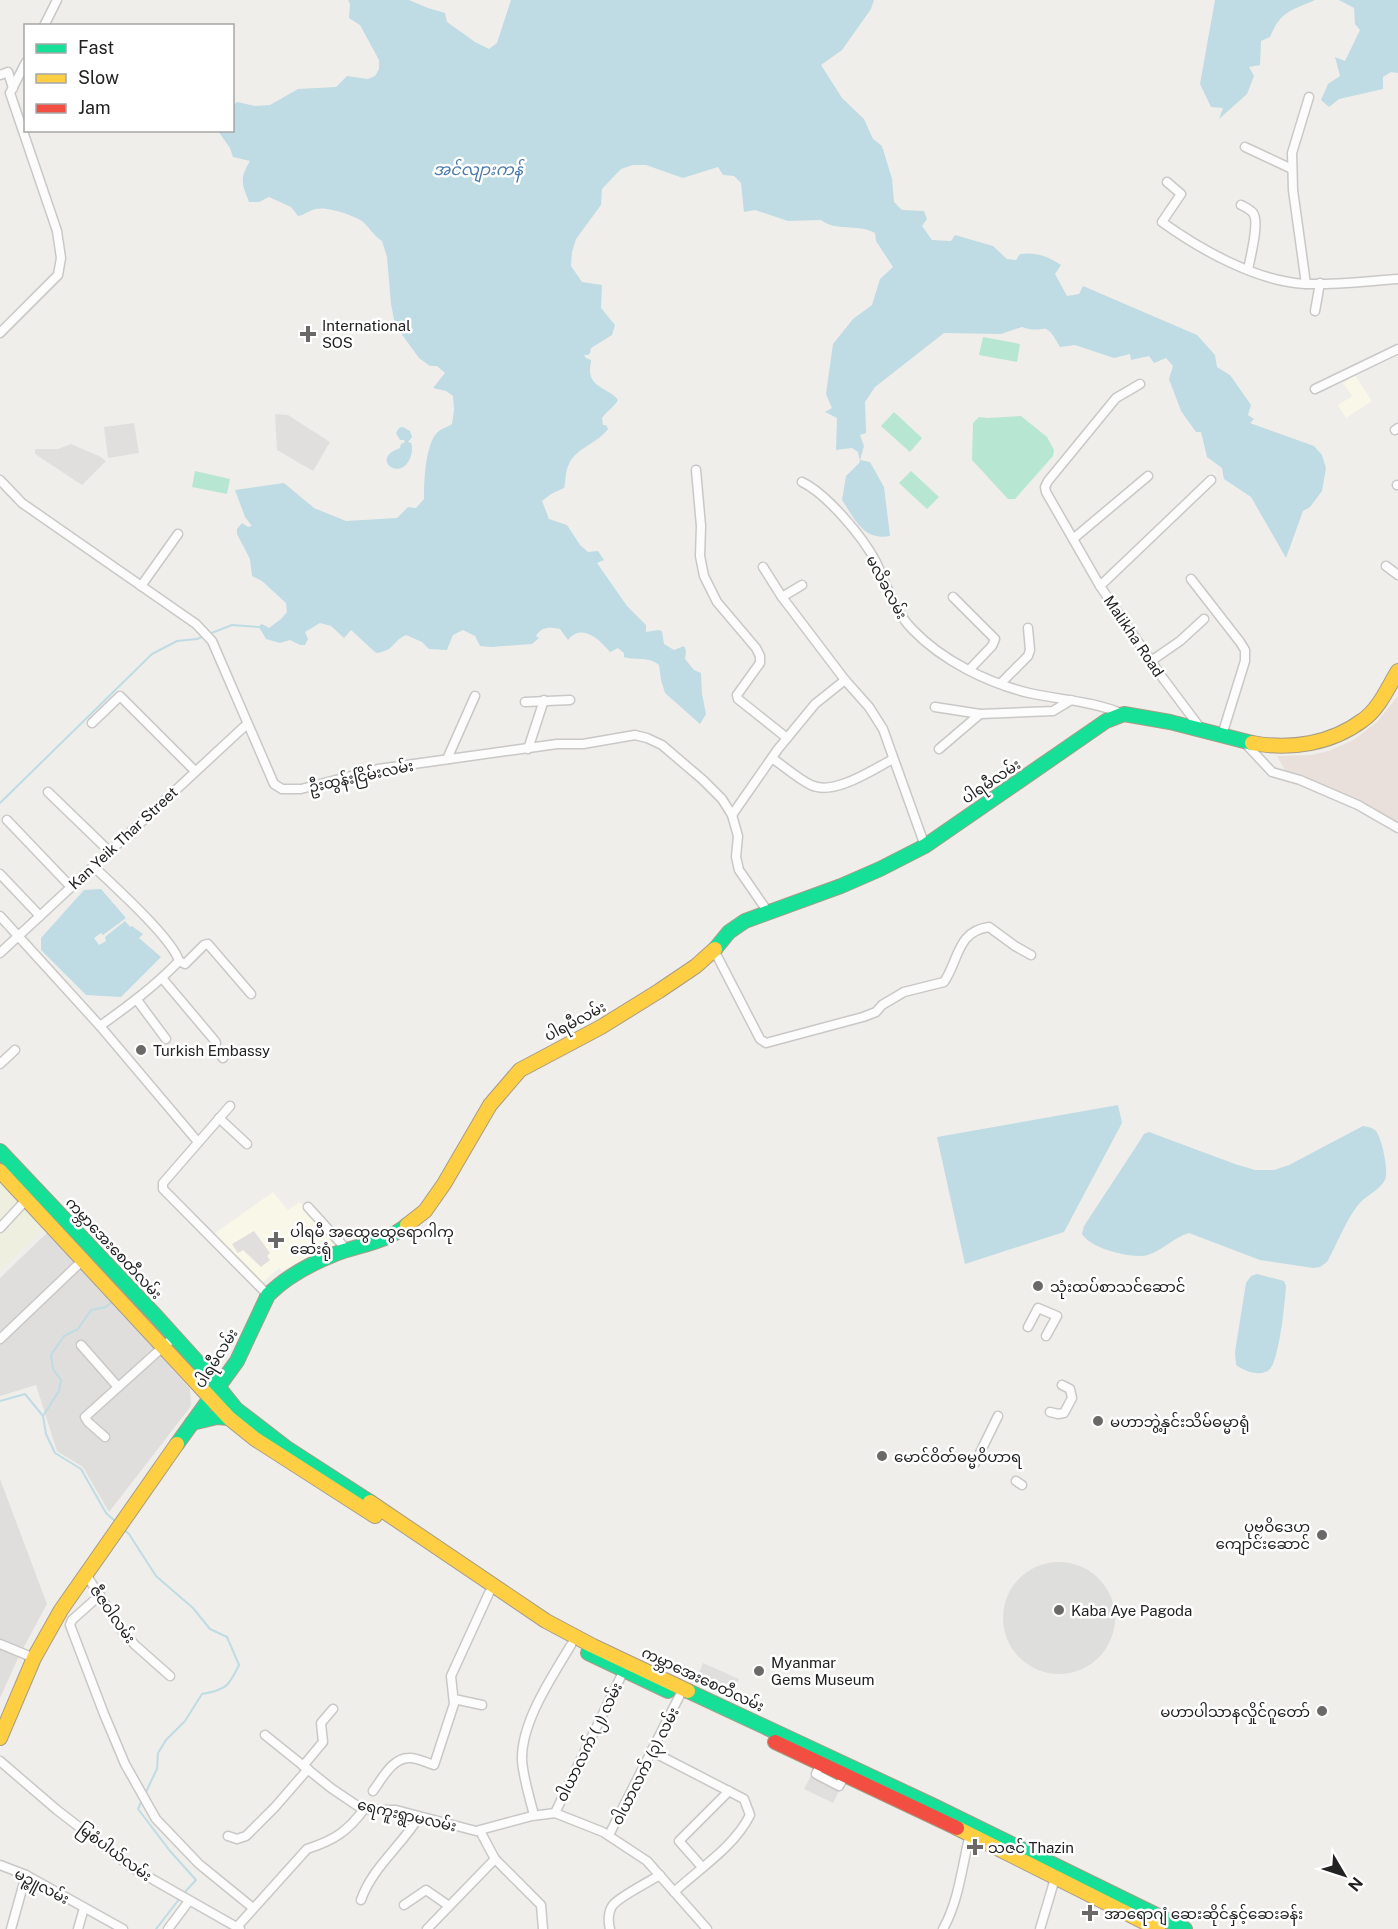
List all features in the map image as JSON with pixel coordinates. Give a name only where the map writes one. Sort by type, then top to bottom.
[{"type":"main road","points":[[1124,714],[1270,746],[1306,745],[1332,737],[1364,720],[1377,706],[1398,671]]},
{"type":"main road","name":"ပါရမီလမ်း","points":[[0,1738],[34,1658],[61,1610],[237,1361],[268,1295],[284,1280],[302,1269],[402,1230],[425,1211],[444,1184],[490,1105],[520,1070],[611,1021],[696,966],[729,932],[745,921],[841,886],[925,846],[1106,721],[1124,714]]},
{"type":"main road","name":"ကမ္ဘာအေးစေတီလမ်း","points":[[0,1151],[155,1315],[174,1337],[197,1372],[255,1439],[332,1483],[560,1630],[626,1667],[900,1790],[1162,1926],[1185,1929]]},
{"type":"main road","points":[[0,1172],[163,1346],[197,1372],[224,1369],[237,1361]]},
{"type":"main road","points":[[144,1325],[155,1315]]},
{"type":"main road","points":[[192,1423],[232,1414],[229,1386],[237,1361]]},
{"type":"main road","points":[[192,1423],[200,1395],[197,1372]]},
{"type":"main road","name":"ကမ္ဘာအေးစေတီလမ်း","points":[[332,1483],[541,1629],[571,1645],[626,1667]]},
{"type":"main road","name":"ကမ္ဘာအေးစေတီလမ်း","points":[[682,1693],[844,1774],[970,1834],[1057,1872]]},
{"type":"street","points":[[45,24],[57,0]]},
{"type":"street","points":[[0,333],[58,275],[61,258],[57,231],[10,93],[24,67]]},
{"type":"street","points":[[0,75],[8,72],[13,88]]},
{"type":"street","points":[[1306,284],[1293,190],[1292,153],[1310,97]]},
{"type":"street","points":[[1245,147],[1292,169]]},
{"type":"street","points":[[1167,183],[1181,194],[1161,222],[1225,260],[1248,270],[1280,281],[1306,284],[1398,279]]},
{"type":"street","points":[[1241,205],[1255,216],[1256,225],[1248,270]]},
{"type":"street","points":[[1315,311],[1320,283]]},
{"type":"street","points":[[1315,389],[1398,349]]},
{"type":"street","name":"Malikha Road","points":[[1140,384],[1116,399],[1048,481],[1045,488],[1100,586],[1151,662],[1201,730]]},
{"type":"street","points":[[696,470],[701,526],[700,555],[704,576],[717,602],[756,648],[760,657],[760,663],[737,695],[738,699],[787,738]]},
{"type":"street","points":[[1073,539],[1148,476]]},
{"type":"street","name":"ဦးထွန်းငြိမ်းလမ်း","points":[[0,480],[22,503],[196,624],[212,641],[274,784],[282,789],[301,789],[378,770],[447,759],[557,744],[583,744],[635,735],[647,738],[663,745],[722,799],[732,814],[738,836],[736,856],[740,870],[768,912]]},
{"type":"street","points":[[1100,586],[1211,480]]},
{"type":"street","name":"မလိခလမ်း","points":[[802,482],[819,494],[846,520],[874,560],[898,613],[914,631],[942,654],[969,670],[1029,693],[1104,706],[1124,714]]},
{"type":"street","points":[[141,585],[178,534]]},
{"type":"street","points":[[1386,566],[1398,575]]},
{"type":"street","points":[[763,567],[782,597],[884,729],[925,846]]},
{"type":"street","points":[[1191,579],[1245,651],[1245,661],[1222,735]]},
{"type":"street","points":[[782,597],[802,585]]},
{"type":"street","points":[[953,597],[995,639],[995,642],[969,670]]},
{"type":"street","points":[[1151,662],[1180,641],[1204,619]]},
{"type":"street","points":[[1001,683],[1028,656],[1030,650],[1028,628]]},
{"type":"street","points":[[732,814],[787,738],[815,704],[845,680]]},
{"type":"street","points":[[92,723],[120,696],[195,771]]},
{"type":"street","points":[[447,759],[475,696]]},
{"type":"street","points":[[528,749],[544,700]]},
{"type":"street","points":[[525,702],[570,700]]},
{"type":"street","points":[[935,707],[981,714],[1053,711],[1071,700]]},
{"type":"street","points":[[939,749],[981,714]]},
{"type":"street","name":"Kan Yeik Thar Street","points":[[0,952],[247,724]]},
{"type":"street","points":[[1244,741],[1272,772],[1300,780],[1358,805],[1398,828]]},
{"type":"street","points":[[772,758],[811,785],[825,789],[848,783],[893,759]]},
{"type":"street","points":[[48,792],[110,851]]},
{"type":"street","points":[[7,820],[71,887]]},
{"type":"street","points":[[93,866],[142,914],[174,951],[178,961],[185,964],[204,945],[208,944],[251,994]]},
{"type":"street","points":[[0,874],[40,916]]},
{"type":"street","points":[[0,916],[100,1026],[198,1142]]},
{"type":"street","points":[[714,950],[760,1039],[766,1043],[863,1017],[876,1012],[882,1005],[904,992],[944,982],[962,943],[980,928],[989,927],[1014,946],[1031,955]]},
{"type":"street","points":[[100,1026],[136,1000],[178,961]]},
{"type":"street","points":[[162,978],[215,1041],[214,1047],[223,1058]]},
{"type":"street","points":[[136,1000],[166,1039]]},
{"type":"street","points":[[0,1064],[15,1050]]},
{"type":"street","points":[[230,1107],[163,1183],[164,1189],[268,1295]]},
{"type":"street","points":[[219,1118],[247,1144]]},
{"type":"street","points":[[0,1227],[26,1200]]},
{"type":"street","points":[[308,1207],[347,1250]]},
{"type":"street","points":[[0,1339],[83,1260]]},
{"type":"street","points":[[1028,1327],[1038,1308],[1057,1316],[1046,1336]]},
{"type":"street","points":[[105,1437],[88,1422],[86,1417],[174,1337]]},
{"type":"street","points":[[81,1345],[118,1387]]},
{"type":"street","points":[[1050,1412],[1064,1413],[1071,1398],[1070,1389],[1062,1385]]},
{"type":"street","points":[[975,1463],[998,1416]]},
{"type":"street","name":"ဇီဇဝါလမ်း","points":[[85,1573],[123,1632],[170,1676]]},
{"type":"street","points":[[373,1791],[386,1772],[398,1762],[410,1757],[434,1765],[454,1704],[451,1676],[489,1593]]},
{"type":"street","points":[[100,1595],[72,1620],[70,1625],[125,1764],[156,1819],[199,1864],[253,1908]]},
{"type":"street","points":[[0,1644],[34,1658]]},
{"type":"street","points":[[534,1815],[522,1761],[525,1733],[541,1698],[571,1645]]},
{"type":"street","name":"ဝါယာလက် (၂) လမ်း","points":[[555,1813],[626,1667]]},
{"type":"street","name":"ဝါယာလက် (၃) လမ်း","points":[[609,1835],[682,1693]]},
{"type":"street","points":[[454,1699],[482,1705]]},
{"type":"street","points":[[228,1836],[237,1839],[246,1836],[275,1808],[323,1742],[321,1724],[333,1709]]},
{"type":"street","name":"ရေကူးရွာမလမ်း","points":[[265,1735],[331,1788],[359,1807],[396,1810],[480,1831]]},
{"type":"street","points":[[651,1751],[744,1799],[750,1815],[743,1828],[728,1845],[674,1892]]},
{"type":"street","name":"မြစံပါယ်လမ်း","points":[[0,1761],[131,1867],[238,1928]]},
{"type":"street","points":[[702,1867],[679,1841],[729,1791]]},
{"type":"street","points":[[238,1928],[307,1848],[337,1837],[349,1828],[365,1808]]},
{"type":"street","points":[[543,1929],[541,1905],[495,1859],[480,1831],[534,1815],[555,1813],[609,1835],[647,1861],[707,1929]]},
{"type":"street","points":[[361,1900],[375,1873],[419,1817]]},
{"type":"street","points":[[943,1929],[958,1887],[970,1834]]},
{"type":"street","points":[[427,1929],[495,1859]]},
{"type":"street","name":"မဉ္ဇူလမ်း","points":[[0,1865],[26,1875],[123,1929]]},
{"type":"street","points":[[1040,1929],[1057,1872]]},
{"type":"street","points":[[10,1929],[26,1875]]},
{"type":"street","points":[[610,1929],[609,1917],[613,1905],[660,1875]]},
{"type":"street","points":[[404,1905],[426,1890],[449,1906]]},
{"type":"street","points":[[168,1929],[185,1899]]},
{"type":"street","points":[[78,1929],[84,1908]]},
{"type":"shaded area","points":[[1355,375],[1372,401],[1346,418],[1338,405],[1352,396],[1343,383]]},
{"type":"shaded area","points":[[275,414],[288,415],[330,442],[313,471],[277,450]]},
{"type":"shaded area","points":[[134,423],[139,453],[108,458],[104,427]]},
{"type":"shaded area","points":[[71,444],[106,461],[82,485],[35,454],[35,449],[58,449]]},
{"type":"shaded area","points":[[1398,696],[1398,823],[1356,798],[1285,770],[1277,756],[1311,755],[1329,751],[1355,739],[1377,722]]},
{"type":"shaded area","name":"ပါရမီ အထွေထွေရောဂါကု ဆေးရုံ","points":[[273,1192],[288,1210],[300,1202],[339,1246],[324,1249],[282,1271],[279,1268],[261,1284],[214,1234]]},
{"type":"shaded area","points":[[49,1231],[190,1389],[191,1406],[109,1512],[83,1467],[57,1451],[36,1385],[0,1396],[0,1278]]},
{"type":"shaded area","points":[[254,1231],[270,1253],[267,1256],[270,1260],[261,1267],[243,1250],[238,1253],[232,1244]]},
{"type":"shaded area","points":[[0,1479],[47,1604],[0,1698]]},
{"type":"shaded area","name":"Kaba Aye Pagoda","points":[[1059,1562],[1080,1566],[1099,1578],[1111,1597],[1115,1618],[1111,1639],[1099,1658],[1080,1670],[1059,1674],[1038,1670],[1019,1658],[1007,1639],[1003,1618],[1007,1597],[1019,1578],[1038,1566]]},
{"type":"shaded area","points":[[703,1663],[739,1679],[733,1692],[698,1676]]},
{"type":"shaded area","points":[[813,1772],[841,1787],[833,1803],[804,1789]]},
{"type":"green space","points":[[983,337],[1020,344],[1017,362],[979,355]]},
{"type":"green space","points":[[894,412],[922,438],[910,452],[881,426]]},
{"type":"green space","points":[[1021,416],[1047,437],[1054,450],[1053,456],[1015,499],[1008,499],[972,460],[973,423],[979,417]]},
{"type":"green space","points":[[195,471],[230,479],[227,494],[192,487]]},
{"type":"green space","points":[[911,471],[939,497],[927,509],[899,483]]},
{"type":"green space","points":[[0,1178],[47,1227],[0,1270]]},
{"type":"water","name":"အင်လျားကန်","points":[[348,0],[409,0],[445,13],[447,22],[489,49],[497,43],[511,0],[874,0],[871,9],[842,50],[821,65],[842,98],[864,119],[873,139],[882,146],[892,179],[894,202],[902,210],[924,211],[927,219],[922,226],[932,240],[951,241],[955,235],[993,246],[1007,259],[1016,260],[1020,254],[1037,254],[1046,257],[1061,265],[1055,274],[1067,296],[1079,294],[1083,286],[1197,335],[1215,355],[1217,367],[1230,375],[1251,405],[1248,415],[1254,419],[1250,423],[1314,446],[1322,455],[1326,468],[1322,491],[1310,507],[1303,511],[1286,558],[1251,497],[1224,479],[1222,468],[1207,457],[1201,432],[1196,432],[1181,411],[1169,379],[1173,366],[1166,358],[1154,363],[1149,356],[1131,360],[1130,354],[1114,358],[1075,345],[1060,347],[1047,329],[1036,330],[1022,327],[1001,334],[944,333],[875,387],[865,402],[866,433],[860,435],[864,446],[860,460],[870,462],[884,487],[890,536],[881,537],[866,532],[842,500],[846,476],[860,462],[858,452],[852,448],[836,450],[837,418],[825,412],[832,408],[826,394],[833,344],[853,319],[872,305],[880,279],[893,267],[876,241],[875,233],[861,228],[833,226],[821,220],[788,221],[755,210],[744,212],[741,183],[734,176],[723,175],[718,167],[683,178],[646,165],[633,165],[621,169],[602,189],[601,205],[576,239],[571,266],[582,282],[602,285],[601,308],[615,325],[612,335],[591,348],[588,355],[584,355],[591,360],[591,375],[596,384],[618,400],[602,418],[603,425],[606,425],[608,429],[572,458],[564,488],[542,501],[549,519],[567,525],[580,545],[588,552],[598,551],[604,560],[597,563],[627,606],[646,625],[646,632],[662,631],[664,644],[674,650],[684,646],[685,659],[694,670],[701,673],[706,714],[700,724],[665,693],[659,665],[647,660],[624,657],[624,653],[618,648],[610,652],[602,643],[585,633],[573,635],[568,640],[560,629],[546,628],[538,633],[536,636],[539,638],[532,644],[491,647],[480,646],[475,636],[463,630],[453,635],[447,650],[429,649],[422,642],[406,635],[387,650],[376,653],[351,630],[344,638],[331,626],[320,623],[305,632],[308,639],[305,645],[290,640],[280,643],[266,639],[260,625],[269,628],[281,619],[287,612],[286,603],[262,581],[252,576],[250,559],[237,534],[237,529],[242,523],[248,527],[252,526],[245,517],[235,490],[284,483],[314,508],[346,521],[397,518],[408,507],[416,508],[424,499],[426,463],[431,444],[439,431],[452,424],[454,410],[453,396],[446,391],[433,388],[445,373],[437,366],[430,366],[419,358],[395,325],[387,257],[382,241],[362,221],[339,212],[320,208],[298,216],[291,207],[269,197],[259,202],[249,202],[243,182],[244,172],[250,161],[233,157],[230,148],[219,132],[234,132],[234,104],[237,102],[255,106],[270,105],[298,89],[336,87],[347,76],[368,79],[375,76],[379,69],[379,60],[360,25],[349,18]]},
{"type":"water","points":[[1215,0],[1315,0],[1287,13],[1278,22],[1270,37],[1261,41],[1260,65],[1249,67],[1254,76],[1247,94],[1219,119],[1223,108],[1211,107],[1200,84]]},
{"type":"water","points":[[1339,0],[1398,0],[1398,73],[1391,72],[1383,77],[1383,89],[1339,99],[1329,107],[1321,100],[1328,84],[1340,76],[1335,57],[1345,61],[1360,30],[1355,24],[1354,8]]},
{"type":"water","points":[[403,427],[410,431],[412,437],[408,442],[412,445],[412,450],[408,462],[398,469],[389,466],[387,457],[405,442],[400,440],[396,433],[399,428]]},
{"type":"water","points":[[101,889],[126,918],[103,935],[101,933],[94,938],[99,945],[106,941],[105,937],[125,921],[130,927],[132,926],[143,934],[139,938],[161,957],[121,997],[86,995],[41,950],[41,938],[84,890]]},
{"type":"water","points":[[1118,1105],[1122,1123],[1064,1232],[965,1264],[937,1137]]},
{"type":"water","points":[[1363,1126],[1373,1129],[1378,1135],[1383,1148],[1385,1180],[1358,1205],[1327,1262],[1320,1267],[1313,1268],[1260,1260],[1189,1233],[1178,1237],[1153,1253],[1141,1256],[1112,1252],[1094,1244],[1082,1234],[1084,1226],[1144,1134],[1149,1132],[1235,1164],[1255,1170],[1274,1170],[1289,1165]]},
{"type":"water","points":[[1257,1274],[1284,1281],[1286,1286],[1276,1354],[1270,1369],[1262,1373],[1248,1371],[1236,1365],[1235,1352],[1246,1283],[1251,1276]]},
{"type":"waterway","points":[[209,634],[232,625],[259,627]]},
{"type":"waterway","points":[[0,803],[152,654],[177,641],[204,636]]},
{"type":"waterway","points":[[113,1301],[106,1307],[91,1310],[78,1329],[64,1336],[51,1355],[53,1369],[61,1380],[59,1391],[43,1416],[46,1434],[55,1453],[81,1469],[106,1513],[116,1522]]},
{"type":"waterway","points":[[0,1401],[25,1394],[43,1416]]},
{"type":"waterway","points":[[122,1528],[129,1534],[156,1576],[193,1608],[210,1629],[227,1637],[239,1665],[226,1686],[202,1694],[185,1721],[166,1740],[158,1753],[157,1769],[145,1794]]},
{"type":"waterway","points":[[142,1800],[138,1809],[196,1880],[184,1893]]},
{"type":"waterway","points":[[156,1929],[180,1898]]},
{"type":"traffic: fast","points":[[715,949],[729,932],[745,921],[841,886],[925,846],[1106,721],[1124,714],[1170,722],[1252,743]]},
{"type":"traffic: fast","points":[[0,1151],[155,1315],[236,1409],[288,1449],[370,1502]]},
{"type":"traffic: fast","points":[[177,1444],[237,1361],[268,1295],[291,1276],[308,1266],[335,1254],[382,1239],[407,1225]]},
{"type":"traffic: fast","points":[[192,1423],[217,1417],[229,1418]]},
{"type":"traffic: fast","points":[[588,1653],[668,1691]]},
{"type":"traffic: fast","points":[[688,1691],[932,1805],[1185,1929]]},
{"type":"traffic: slow","points":[[1252,743],[1296,745],[1338,735],[1369,715],[1398,671]]},
{"type":"traffic: slow","points":[[407,1225],[425,1211],[444,1184],[490,1105],[520,1070],[601,1027],[696,966],[715,949]]},
{"type":"traffic: slow","points":[[0,1171],[229,1418],[255,1439],[375,1516]]},
{"type":"traffic: slow","points":[[0,1738],[34,1658],[61,1610],[177,1444]]},
{"type":"traffic: slow","points":[[370,1502],[546,1621],[688,1691]]},
{"type":"traffic: slow","points":[[957,1828],[1158,1929]]},
{"type":"traffic: jam","points":[[775,1742],[957,1828]]},
{"type":"place","name":"International SOS","points":[[308,334]]},
{"type":"place","name":"Turkish Embassy","points":[[141,1050]]},
{"type":"place","name":"ပါရမီ အထွေထွေရောဂါကု ဆေးရုံ","points":[[276,1240]]},
{"type":"place","name":"သုံးထပ်စာသင်ဆောင်","points":[[1038,1286]]},
{"type":"place","name":"မဟာဘွဲ့နှင်းသိမ်ဓမ္မာရုံ","points":[[1098,1421]]},
{"type":"place","name":"မောင်ဝိတ်ဓမ္မဝိဟာရ","points":[[882,1456]]},
{"type":"place","name":"ပုဗ္ဗဝိဒေဟ ကျောင်းဆောင်","points":[[1322,1535]]},
{"type":"place","name":"Kaba Aye Pagoda","points":[[1059,1610]]},
{"type":"place","name":"Myanmar Gems Museum","points":[[759,1671]]},
{"type":"place","name":"မဟာပါသာနလှိုင်ဂူတော်","points":[[1322,1711]]},
{"type":"place","name":"သဇင် Thazin","points":[[975,1847]]},
{"type":"place","name":"အာရောဂျံ ဆေးဆိုင်နှင့်ဆေးခန်း","points":[[1090,1913]]}]
